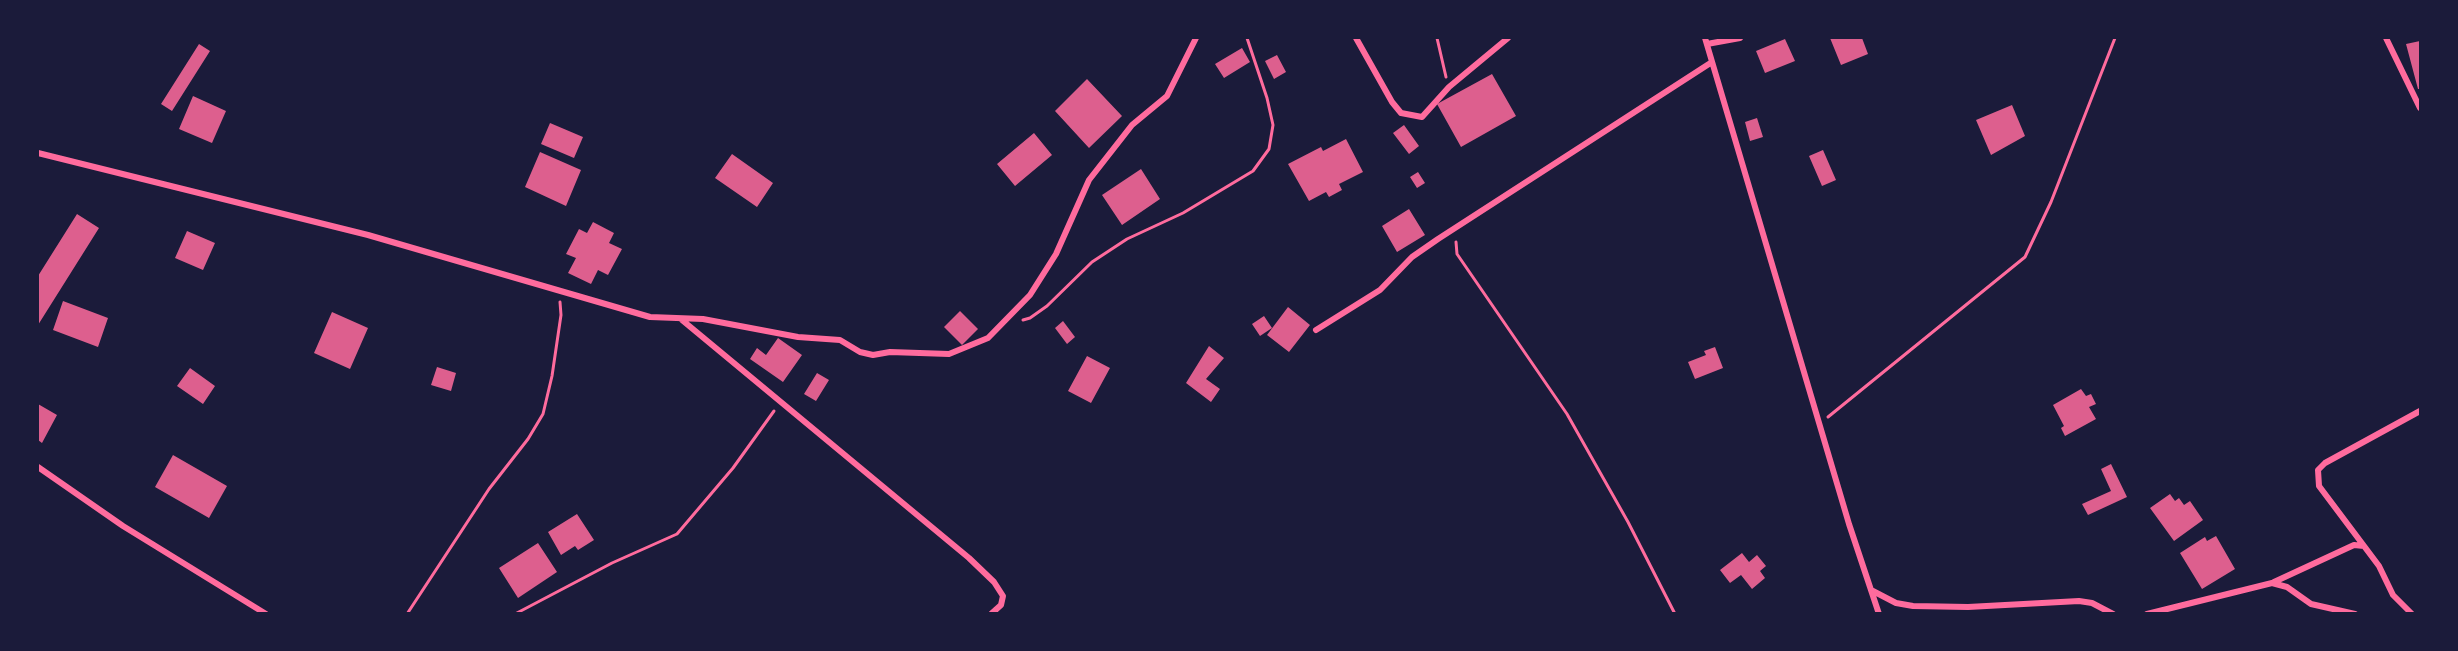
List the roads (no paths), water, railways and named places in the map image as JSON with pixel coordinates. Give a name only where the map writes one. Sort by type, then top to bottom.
[{"type":"street","points":[[38,153],[368,235],[559,289],[650,318],[703,319],[798,337],[840,340],[860,352],[873,355],[890,352],[949,354],[988,338],[1030,295],[1056,254],[1089,180],[1132,125],[1167,96],[1196,38]]},
{"type":"street","points":[[1356,38],[1392,102],[1401,112],[1422,117],[1449,87],[1508,38]]},
{"type":"street","points":[[1740,38],[1706,41],[1879,614]]},
{"type":"street","points":[[2386,38],[2421,108]]},
{"type":"street","points":[[1316,330],[1380,290],[1412,257],[1712,62]]},
{"type":"street","points":[[682,320],[969,558],[994,582],[1003,596],[1001,605],[991,614]]},
{"type":"street","points":[[2421,411],[2325,463],[2318,470],[2319,486],[2379,566],[2393,595],[2414,614],[2421,612]]},
{"type":"street","points":[[38,467],[123,526],[266,614]]},
{"type":"street","points":[[2147,614],[2272,583],[2354,545],[2364,546]]},
{"type":"street","points":[[2272,583],[2287,587],[2311,604],[2355,614]]},
{"type":"street","points":[[1871,590],[1896,603],[1913,606],[1968,607],[2079,601],[2092,603],[2113,614]]}]
